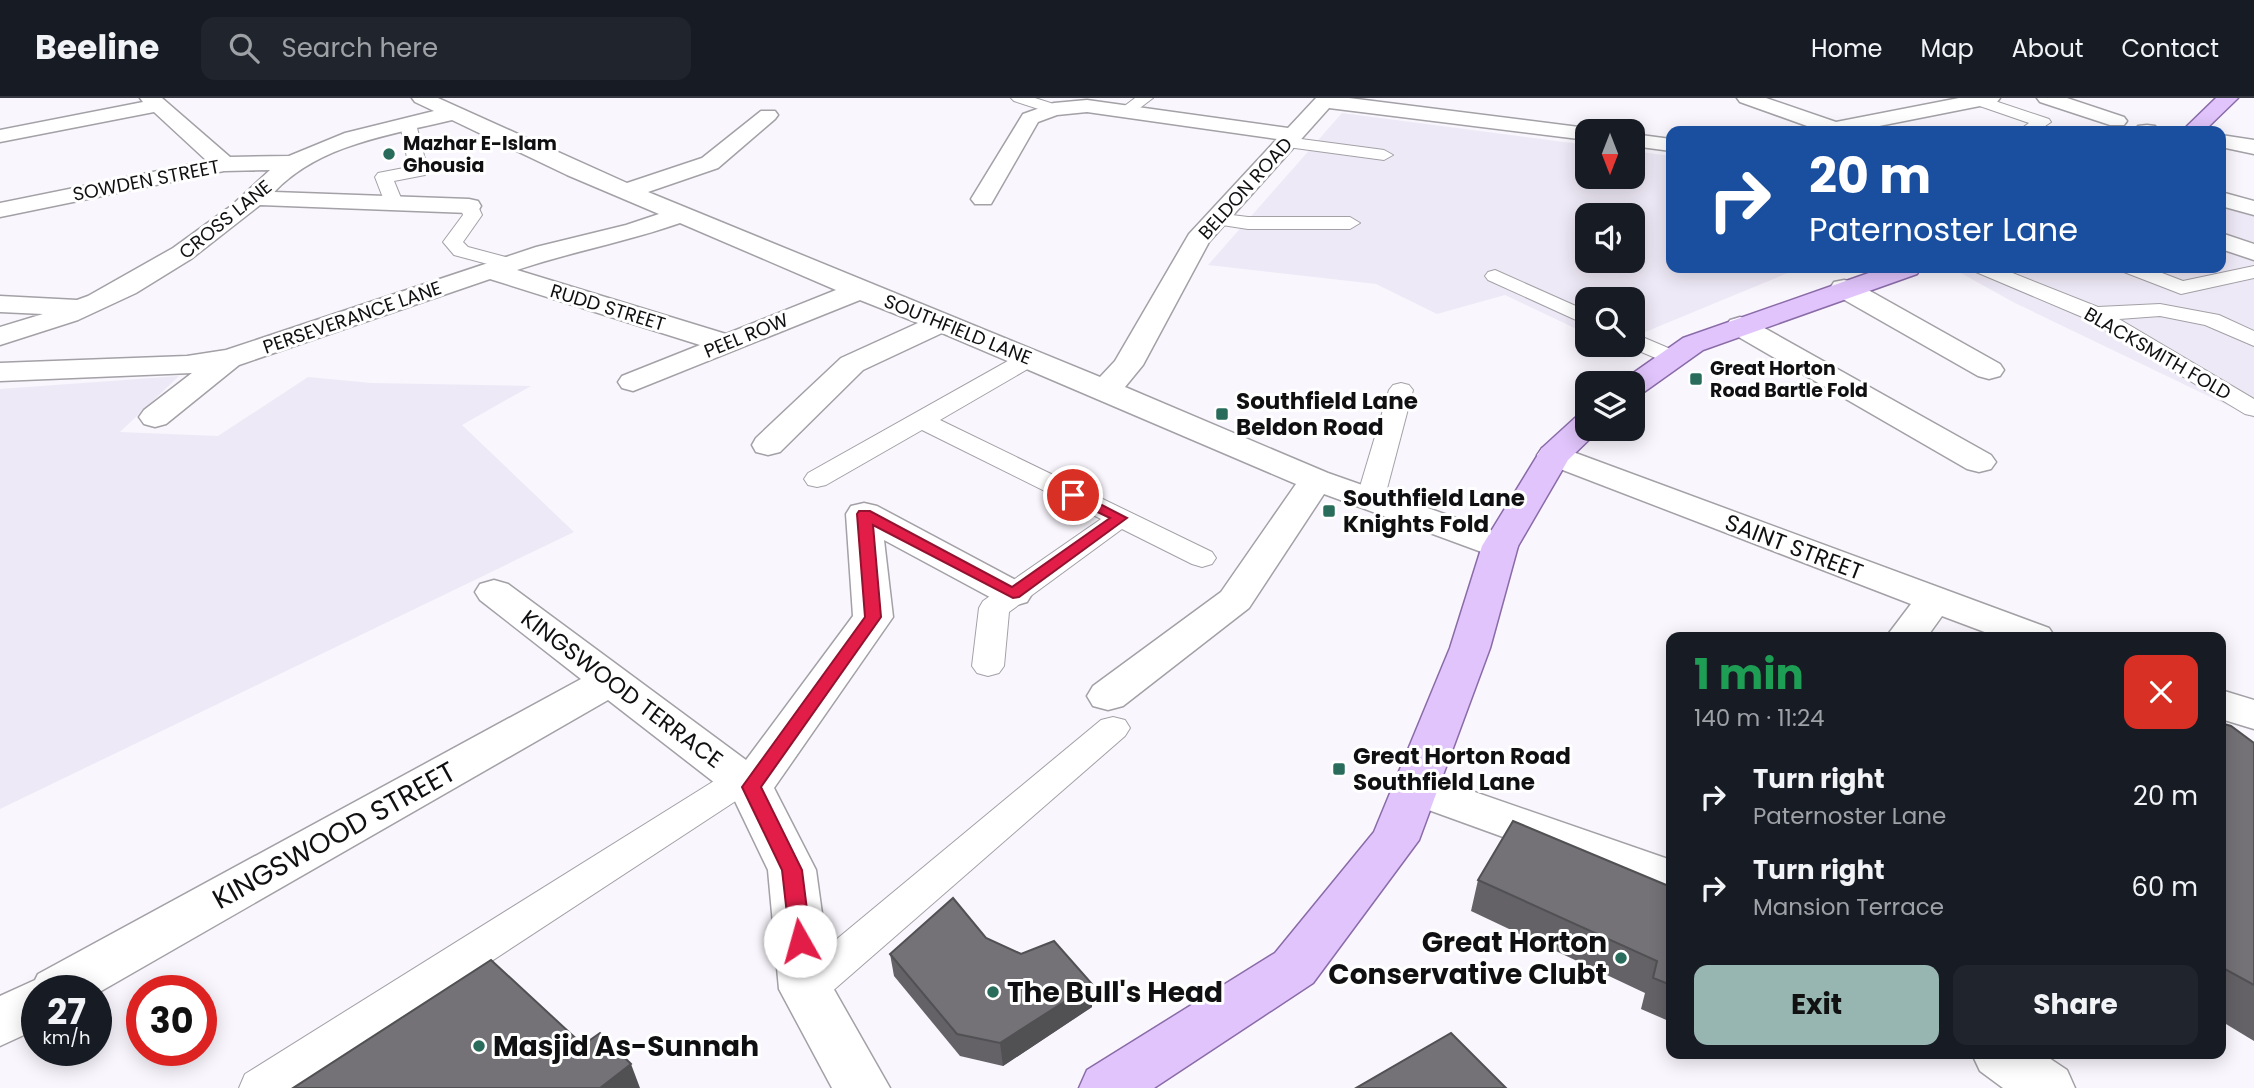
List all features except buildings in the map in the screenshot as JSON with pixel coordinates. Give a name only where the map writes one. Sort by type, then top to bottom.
[{"type":"main road","points":[[2197,126],[2228,98]]},
{"type":"main road","points":[[1645,377],[1693,344],[1892,273]]},
{"type":"main road","points":[[1107,1088],[1294,968],[1395,840],[1470,648],[1500,546],[1554,455],[1575,435]]},
{"type":"street","points":[[1747,98],[1827,126]]},
{"type":"street","points":[[2047,98],[2117,121]]},
{"type":"street","points":[[1857,126],[1984,99]]},
{"type":"street","points":[[1325,100],[1575,132]]},
{"type":"street","name":"BELDON ROAD","points":[[1105,390],[1128,365],[1198,239],[1325,100]]},
{"type":"street","points":[[0,136],[154,101],[224,164]]},
{"type":"street","name":"CROSS LANE","points":[[0,337],[90,307],[133,286],[170,263],[243,209],[293,163],[362,136],[408,124],[449,104]]},
{"type":"street","name":"SOUTHFIELD LANE","points":[[449,104],[575,170],[860,290],[1030,358],[1316,480],[1500,546]]},
{"type":"street","points":[[984,199],[1031,118],[1054,109],[1087,106],[1289,139]]},
{"type":"street","points":[[628,191],[710,163],[768,115]]},
{"type":"street","points":[[1645,142],[1666,144]]},
{"type":"street","points":[[2226,142],[2254,147]]},
{"type":"street","name":"SOWDEN STREET","points":[[0,210],[224,164],[293,163]]},
{"type":"street","points":[[252,198],[469,206]]},
{"type":"street","points":[[2226,200],[2254,208]]},
{"type":"street","name":"PERSEVERANCE LANE","points":[[6,371],[187,365],[231,358],[545,252],[634,231],[682,214]]},
{"type":"street","points":[[2226,243],[2254,252]]},
{"type":"street","name":"RUDD STREET","points":[[501,267],[724,344]]},
{"type":"street","points":[[1844,288],[1989,370]]},
{"type":"street","name":"PEEL ROW","points":[[633,382],[860,290]]},
{"type":"street","points":[[0,304],[90,307]]},
{"type":"street","points":[[768,445],[852,364],[943,322]]},
{"type":"street","name":"PERSEVERANCE LANE","points":[[6,371],[41,325]]},
{"type":"street","points":[[1740,326],[1979,462]]},
{"type":"street","points":[[155,417],[231,358]]},
{"type":"street","name":"SAINT STREET","points":[[1554,455],[1933,601],[2021,632]]},
{"type":"street","points":[[1111,712],[1235,600],[1316,480]]},
{"type":"street","points":[[862,1088],[806,989],[792,870],[746,783],[873,617],[864,514],[1013,594]]},
{"type":"street","name":"KINGSWOOD TERRACE","points":[[494,592],[746,783]]},
{"type":"street","points":[[1910,632],[1933,601]]},
{"type":"street","name":"KINGSWOOD STREET","points":[[84,975],[611,680]]},
{"type":"street","points":[[2226,706],[2254,715]]},
{"type":"street","points":[[1417,788],[1666,877]]},
{"type":"street","points":[[0,1023],[21,1011]]},
{"type":"street","points":[[2007,1059],[2047,1088]]},
{"type":"lane","points":[[1019,98],[1054,109]]},
{"type":"lane","points":[[1126,111],[1145,98]]},
{"type":"lane","points":[[1984,99],[2043,122],[2035,126]]},
{"type":"lane","points":[[394,203],[384,177],[419,171],[408,124]]},
{"type":"lane","points":[[1289,139],[1384,155]]},
{"type":"lane","points":[[469,206],[473,215],[453,242],[461,251],[501,267]]},
{"type":"lane","points":[[1216,219],[1248,223],[1350,223]]},
{"type":"lane","points":[[2144,273],[2181,288],[2254,272]]},
{"type":"lane","name":"BLACKSMITH FOLD","points":[[1995,273],[2095,314],[2249,402]]},
{"type":"lane","points":[[1495,276],[1575,313]]},
{"type":"lane","points":[[2095,314],[2160,310],[2211,320],[2254,339]]},
{"type":"lane","points":[[1645,346],[1672,358]]},
{"type":"lane","points":[[817,479],[1030,358]]},
{"type":"lane","points":[[1370,500],[1401,390]]},
{"type":"lane","points":[[920,420],[1202,558]]},
{"type":"lane","points":[[988,666],[994,608],[1120,518]]},
{"type":"lane","points":[[806,989],[1111,712]]},
{"type":"lane","points":[[261,1088],[746,783]]},
{"type":"shaded area","points":[[1342,113],[1575,143],[1575,189],[1645,189],[1645,153],[1666,155],[1666,273],[1788,273],[1645,332],[1645,287],[1575,287],[1575,328],[1505,295],[1437,314],[1376,284],[1208,265]]},
{"type":"shaded area","points":[[2226,205],[2254,212],[2254,418],[2013,302],[1961,273],[2226,273]]},
{"type":"shaded area","points":[[179,376],[120,432],[218,436],[308,377],[371,383],[531,386],[462,425],[574,532],[0,809],[0,389]]},
{"type":"place","name":"Mazhar E-Islam Ghousia","points":[[389,154]]},
{"type":"place","name":"Great Horton Road Bartle Fold","points":[[1696,379]]},
{"type":"place","name":"Southfield Lane Beldon Road","points":[[1222,414]]},
{"type":"place","name":"Southfield Lane Knights Fold","points":[[1329,511]]},
{"type":"place","name":"Great Horton Road Southfield Lane","points":[[1339,769]]},
{"type":"place","name":"Great Horton Conservative Clubt","points":[[1621,958]]},
{"type":"place","name":"The Bull's Head","points":[[993,992]]},
{"type":"place","name":"Masjid As-Sunnah","points":[[479,1046]]},
{"type":"route","points":[[800,941],[792,870],[751,787],[873,617],[864,514],[1013,594],[1120,518],[1073,495]]}]
